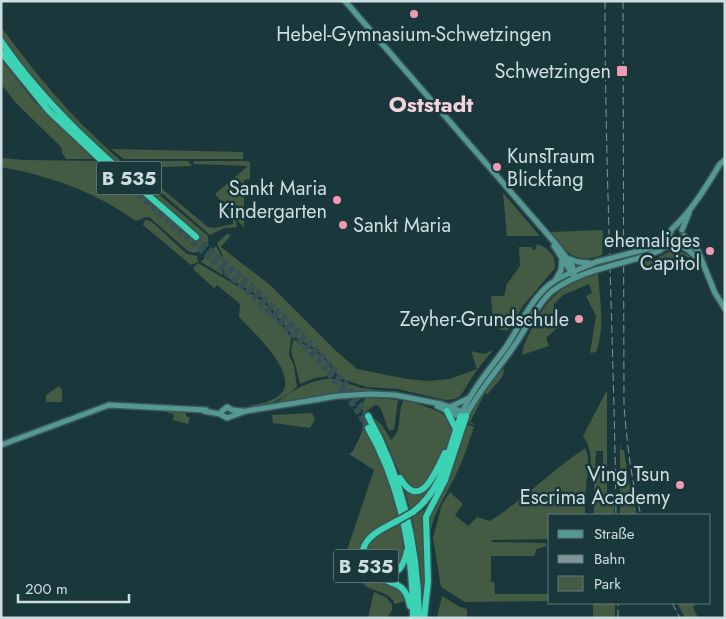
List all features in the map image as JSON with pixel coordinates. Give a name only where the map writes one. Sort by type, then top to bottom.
[{"type":"highway","name":"B 535","points":[[1,41],[33,84],[68,121],[196,237]]},
{"type":"highway","name":"B 535","points":[[2,54],[49,111],[118,176]]},
{"type":"highway","points":[[448,409],[456,428]]},
{"type":"highway","name":"B 535","points":[[414,513],[428,499],[436,486],[456,428],[463,415]]},
{"type":"highway","name":"B 535","points":[[424,618],[428,582],[425,520],[445,480],[463,415]]},
{"type":"highway","name":"B 535","points":[[368,416],[394,471],[406,509],[415,550],[419,618]]},
{"type":"highway","name":"B 535","points":[[368,428],[382,456],[401,510],[408,544],[413,589],[413,618]]},
{"type":"highway","name":"B 535","points":[[394,471],[409,489],[416,491],[423,489],[432,480],[450,446]]},
{"type":"highway","name":"B 535","points":[[413,618],[409,599],[405,591],[396,583],[370,572],[363,558],[364,548],[370,538],[414,513],[435,498]]},
{"type":"highway","name":"B 535","points":[[397,522],[370,540],[365,552],[366,562],[378,574],[388,575],[395,573],[404,562],[408,544]]},
{"type":"street","points":[[344,1],[545,232],[565,258],[573,274]]},
{"type":"street","points":[[665,248],[672,238],[672,230],[676,228],[694,204],[722,162]]},
{"type":"street","points":[[565,258],[582,263],[596,262],[639,251],[672,238],[680,240],[694,204]]},
{"type":"street","points":[[676,228],[683,233],[698,251],[715,293],[725,308]]},
{"type":"street","points":[[555,280],[639,258],[676,246],[683,246],[694,254],[703,265]]},
{"type":"street","points":[[463,415],[470,398],[534,301],[560,273],[565,258]]},
{"type":"street","points":[[463,415],[516,344],[535,311],[544,300],[573,274],[596,262]]},
{"type":"street","points":[[1,445],[110,405],[204,410],[222,413],[227,418],[231,413],[360,394],[395,395],[431,403],[463,415]]},
{"type":"street","points":[[448,409],[470,398]]},
{"type":"street","points":[[222,413],[227,407],[231,413]]},
{"type":"green space","points":[[1,27],[46,84],[82,124],[122,163],[208,236],[208,242],[202,249],[195,253],[188,251],[149,217],[136,221],[105,202],[72,186],[37,175],[1,167],[1,158],[96,161],[115,179],[120,175],[194,240],[199,236],[89,139],[42,90],[1,37]]},
{"type":"green space","points":[[1,59],[35,102],[93,159],[66,159],[62,155],[60,146],[16,103],[1,84]]},
{"type":"green space","points":[[111,149],[243,152],[243,159],[124,159]]},
{"type":"green space","points":[[138,161],[188,161],[192,166],[137,168],[208,227],[214,228],[233,224],[233,220],[225,210],[236,222],[237,227],[224,228],[210,235],[135,170],[134,164]]},
{"type":"green space","points":[[194,161],[250,162],[250,179],[244,180],[244,228],[215,194],[248,166],[193,164]]},
{"type":"green space","points":[[503,193],[540,236],[507,236]]},
{"type":"green space","points":[[146,220],[152,222],[187,254],[197,256],[198,262],[191,265],[143,225]]},
{"type":"green space","points":[[603,230],[602,255],[593,258],[572,255],[566,251],[550,232]]},
{"type":"green space","points":[[227,234],[231,235],[221,247],[270,285],[334,349],[357,369],[407,379],[428,381],[450,379],[477,369],[471,351],[484,354],[493,350],[476,371],[461,395],[455,399],[445,400],[398,389],[367,387],[339,378],[331,364],[317,350],[292,335],[264,299],[225,276],[222,254],[217,243]]},
{"type":"green space","points":[[537,244],[545,248],[553,256],[555,268],[523,306],[508,330],[500,330],[493,320],[491,296],[504,296],[507,284],[520,266],[519,247],[532,247],[535,250]]},
{"type":"green space","points":[[216,246],[222,257],[223,275],[201,262]]},
{"type":"green space","points":[[680,251],[690,256],[698,267],[686,256],[641,267],[639,263],[655,259],[669,252]]},
{"type":"green space","points":[[198,263],[265,304],[291,337],[289,355],[294,366],[297,387],[267,405],[260,407],[247,406],[267,402],[280,395],[285,383],[283,373],[271,352],[239,317],[240,304],[217,285],[214,288],[194,270],[193,268]]},
{"type":"green space","points":[[598,274],[601,324],[596,352],[590,353],[596,316],[586,296],[592,293],[589,284],[563,295],[553,305],[558,312],[556,318],[559,326],[546,338],[549,346],[522,355],[524,345],[531,330],[550,300],[574,282]]},
{"type":"green space","points":[[294,340],[306,345],[324,359],[329,364],[334,375],[315,378],[300,384],[291,351]]},
{"type":"green space","points":[[504,368],[501,379],[488,394],[485,393],[470,422],[475,424],[466,422],[481,394]]},
{"type":"green space","points":[[326,379],[334,379],[361,388],[405,393],[448,402],[455,401],[456,403],[448,404],[372,392],[358,392],[276,404],[286,395],[299,388]]},
{"type":"green space","points":[[59,386],[62,390],[62,402],[46,402],[46,395]]},
{"type":"green space","points":[[607,390],[607,505],[614,505],[614,514],[594,514],[594,473],[603,472],[603,451],[596,451],[595,468],[591,470],[589,448],[583,436]]},
{"type":"green space","points":[[365,398],[398,400],[394,430],[389,430],[379,406],[375,405],[368,410],[366,407],[369,413],[364,416],[370,426],[362,430],[364,402]]},
{"type":"green space","points":[[404,400],[414,402],[444,415],[453,428],[437,468],[428,483],[425,486],[413,489],[402,479],[383,435],[373,421],[375,419],[382,425],[391,440],[399,426],[400,410]]},
{"type":"green space","points":[[168,411],[186,412],[186,416],[190,418],[188,424],[173,420],[174,414],[168,413]]},
{"type":"green space","points":[[312,413],[315,420],[310,428],[273,423],[272,415]]},
{"type":"green space","points":[[466,424],[474,427],[461,463],[435,516],[430,537],[430,548],[427,548],[429,511]]},
{"type":"green space","points":[[363,430],[365,430],[377,454],[387,479],[389,479],[398,518],[369,537],[363,564],[395,585],[408,600],[395,604],[387,595],[369,588],[360,581],[351,571],[347,562],[346,553],[374,470],[349,454],[353,451]]},
{"type":"green space","points":[[620,440],[621,450],[624,450],[629,483],[637,514],[620,514]]},
{"type":"green space","points":[[585,448],[588,462],[585,514],[548,514],[548,539],[492,540],[491,542],[545,543],[547,546],[537,549],[534,556],[491,556],[491,582],[494,582],[495,594],[548,594],[548,601],[465,602],[441,587],[433,538],[442,504],[450,492],[463,504],[455,515],[468,526],[477,517],[489,521],[497,517]]},
{"type":"green space","points":[[445,457],[432,491],[410,510],[404,488],[418,492]]},
{"type":"green space","points":[[426,508],[426,576],[423,609],[420,564],[412,518]]},
{"type":"green space","points":[[400,524],[404,555],[397,569],[388,572],[375,569],[367,558],[370,543],[380,534]]},
{"type":"green space","points":[[374,592],[386,597],[392,604],[392,610],[387,618],[368,618]]},
{"type":"green space","points":[[442,596],[467,609],[467,618],[437,618]]},
{"type":"green space","points":[[593,604],[615,604],[615,618],[593,618]]},
{"type":"green space","points":[[678,604],[694,604],[695,606],[693,607],[698,618],[685,618]]},
{"type":"tunnel","points":[[118,176],[248,292],[298,340],[342,390],[368,428]]},
{"type":"tunnel","points":[[196,237],[310,343],[331,366],[368,416]]},
{"type":"railway","points":[[605,1],[606,130],[616,514]]},
{"type":"railway","points":[[623,1],[624,406],[630,461],[641,514]]},
{"type":"railway","points":[[618,604],[618,618]]},
{"type":"railway","points":[[673,604],[680,618]]},
{"type":"place","name":"Hebel-Gymnasium-Schwetzingen","points":[[414,14]]},
{"type":"place","name":"Schwetzingen","points":[[622,71]]},
{"type":"place","name":"KunsTraum Blickfang","points":[[497,167]]},
{"type":"place","name":"Sankt Maria Kindergarten","points":[[337,200]]},
{"type":"place","name":"Sankt Maria","points":[[343,225]]},
{"type":"place","name":"ehemaliges Capitol","points":[[710,251]]},
{"type":"place","name":"Zeyher-Grundschule","points":[[579,319]]},
{"type":"place","name":"Ving Tsun Escrima Academy","points":[[680,485]]},
{"type":"district","name":"Oststadt","points":[[431,104]]}]
